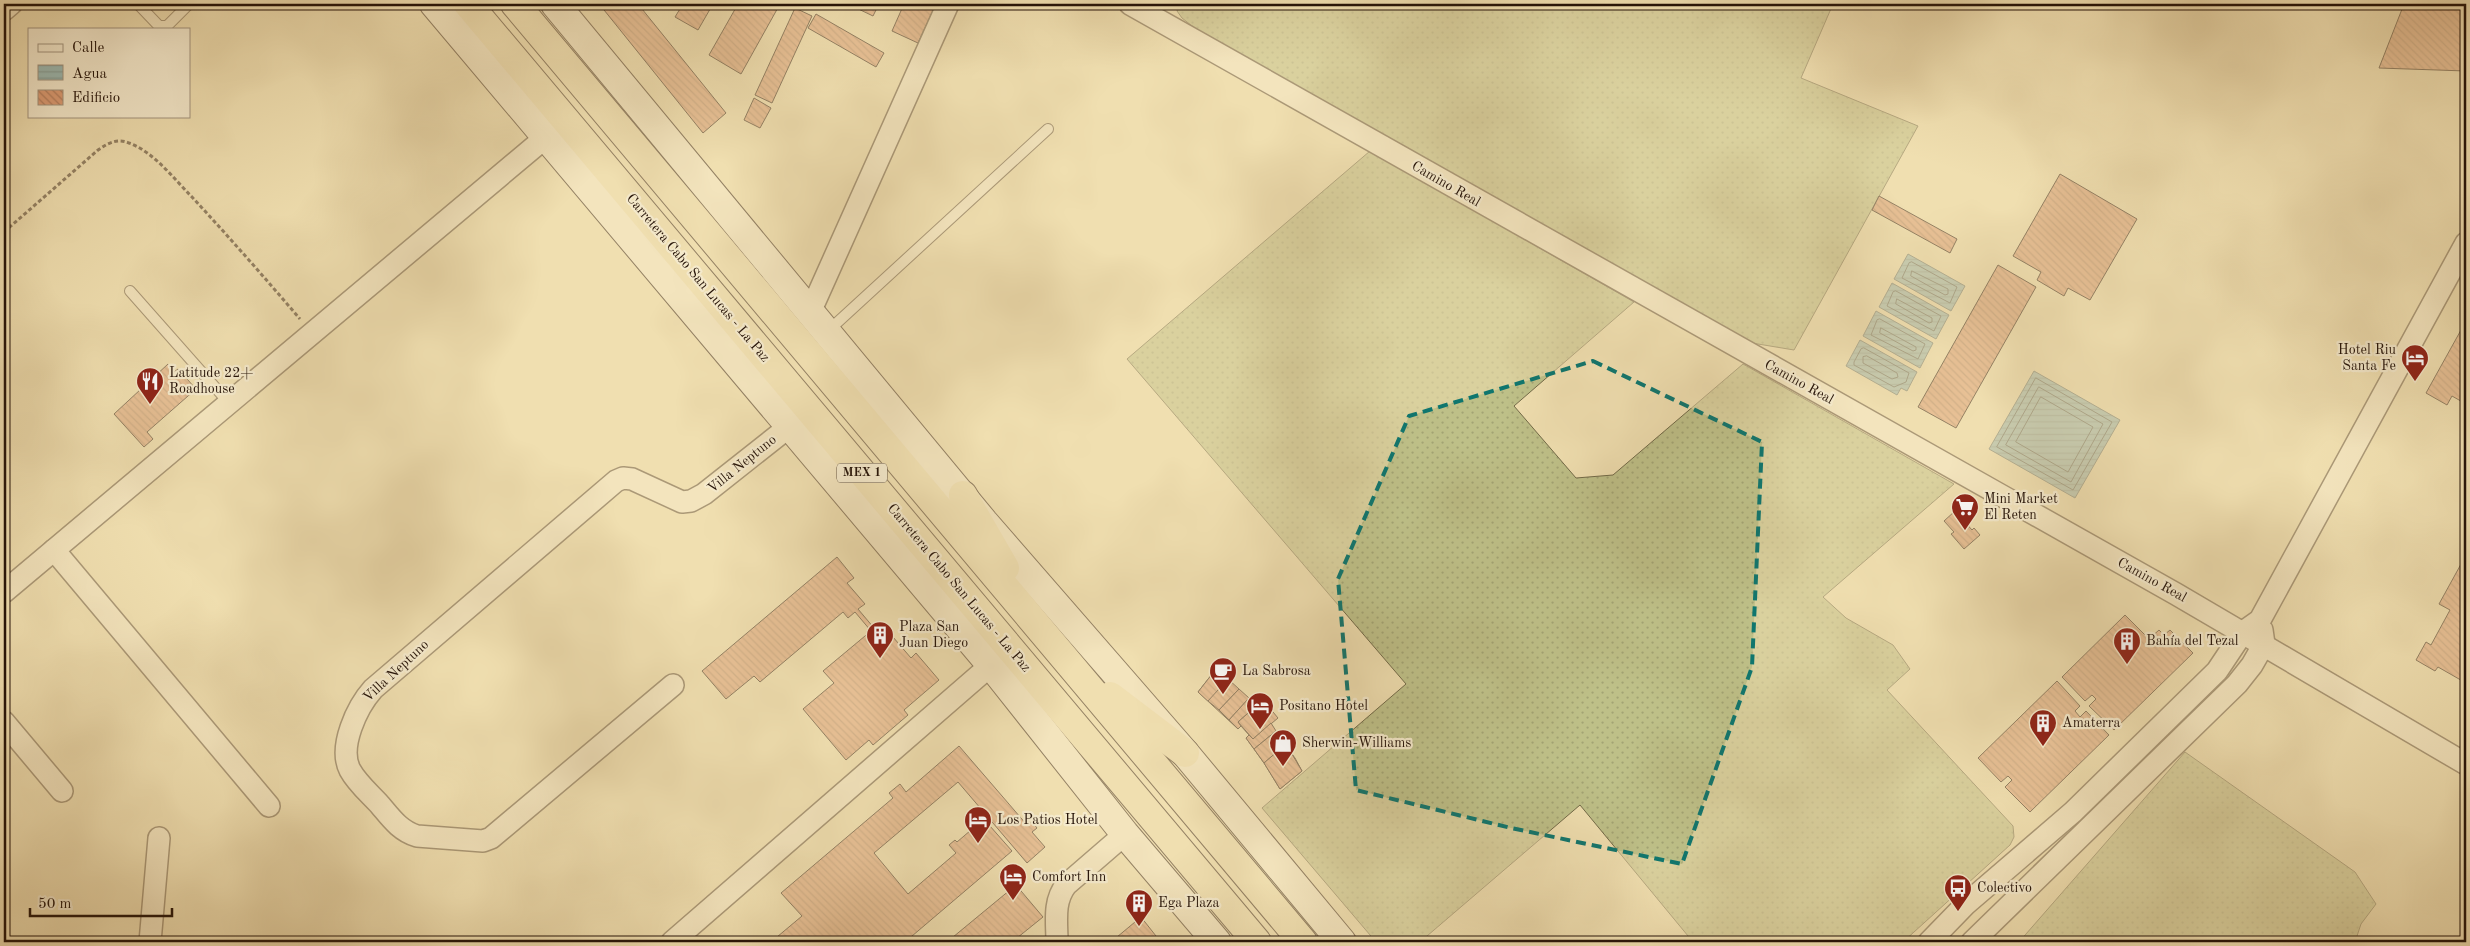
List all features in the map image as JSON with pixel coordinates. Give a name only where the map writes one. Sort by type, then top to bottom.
[{"type":"highway","name":"Carretera Cabo San Lucas - La Paz","points":[[468,4],[1257,942]]},
{"type":"highway","name":"MEX 1","points":[[515,4],[1303,942]]},
{"type":"highway","points":[[963,495],[1044,634]]},
{"type":"highway","points":[[1068,663],[1185,753]]},
{"type":"main road","points":[[434,4],[991,665],[1126,834],[1217,942]]},
{"type":"main road","points":[[555,4],[963,495],[1185,753],[1342,942]]},
{"type":"street","points":[[4,10],[11,4]]},
{"type":"street","points":[[811,310],[948,4]]},
{"type":"street","name":"Camino Real","points":[[1130,4],[2243,632],[2466,764]]},
{"type":"street","points":[[4,592],[546,136]]},
{"type":"street","points":[[1929,942],[1966,904],[2073,812],[2217,671],[2243,632],[2260,620],[2466,243]]},
{"type":"street","name":"Villa Neptuno","points":[[673,685],[484,842],[417,836],[408,833],[394,822],[353,774],[347,764],[347,749],[356,713],[373,689],[616,482],[623,478],[632,479],[677,500],[691,501],[704,494],[790,426]]},
{"type":"street","points":[[54,550],[269,806]]},
{"type":"street","points":[[1972,942],[2237,684],[2252,666],[2264,644],[2260,620]]},
{"type":"street","points":[[672,942],[991,665]]},
{"type":"street","points":[[4,722],[62,791]]},
{"type":"street","points":[[1057,942],[1056,902],[1060,893],[1066,885],[1126,834]]},
{"type":"street","points":[[150,942],[159,838]]},
{"type":"street","points":[[1966,904],[1988,928]]},
{"type":"lane","points":[[138,4],[159,26],[167,26],[188,4]]},
{"type":"lane","points":[[828,331],[1048,129]]},
{"type":"lane","points":[[130,291],[229,403]]},
{"type":"path","points":[[4,232],[98,150],[115,141],[129,142],[147,153],[166,170],[241,249],[312,333]]},
{"type":"highlighted area","points":[[1593,361],[1762,442],[1752,667],[1682,864],[1511,828],[1356,790],[1338,579],[1409,416]]},
{"type":"green space","points":[[1179,4],[1833,4],[1801,78],[1918,126],[1794,350],[1752,343],[1206,37],[1182,18],[1177,11]]},
{"type":"green space","points":[[1370,151],[1634,302],[1514,406],[1576,478],[1613,475],[1743,364],[1954,484],[1823,597],[1846,618],[1893,645],[1910,669],[1887,690],[2013,826],[2014,837],[2010,845],[1903,942],[1693,942],[1580,805],[1420,942],[1376,942],[1262,808],[1406,684],[1127,359]]},
{"type":"green space","points":[[2185,752],[2355,872],[2376,904],[2361,924],[2355,942],[2019,942]]},
{"type":"water","points":[[1908,254],[1965,286],[1951,311],[1894,279]]},
{"type":"water","points":[[1892,283],[1949,315],[1936,339],[1879,307]]},
{"type":"water","points":[[1876,311],[1933,343],[1920,368],[1863,336]]},
{"type":"water","points":[[1860,340],[1917,372],[1907,391],[1901,388],[1897,395],[1846,366]]},
{"type":"water","points":[[2034,371],[2120,420],[2075,498],[1989,449]]},
{"type":"building","points":[[638,4],[726,113],[703,133],[600,5]]},
{"type":"building","points":[[683,4],[713,4],[698,30],[675,17]]},
{"type":"building","points":[[738,4],[780,4],[741,74],[709,55]]},
{"type":"building","points":[[848,4],[879,4],[873,16]]},
{"type":"building","points":[[904,4],[936,4],[918,43],[892,31]]},
{"type":"building","points":[[2404,4],[2466,4],[2466,71],[2379,68]]},
{"type":"building","points":[[795,8],[812,16],[772,103],[755,95]]},
{"type":"building","points":[[816,14],[884,53],[876,67],[808,28]]},
{"type":"building","points":[[754,98],[771,108],[760,128],[744,120]]},
{"type":"building","points":[[2060,174],[2137,219],[2090,300],[2068,288],[2064,296],[2037,280],[2041,272],[2013,256]]},
{"type":"building","points":[[1879,196],[1957,239],[1950,253],[1872,210]]},
{"type":"building","points":[[1998,265],[2036,287],[1956,428],[1918,407]]},
{"type":"building","points":[[2466,321],[2466,404],[2452,396],[2447,405],[2426,393]]},
{"type":"building","name":"Latitude 22+ Roadhouse","points":[[168,364],[174,372],[178,369],[196,389],[147,432],[153,439],[144,447],[114,414]]},
{"type":"building","name":"Mini Market El Reten","points":[[1955,511],[1972,530],[1974,528],[1980,535],[1964,549],[1951,534],[1954,532],[1944,521]]},
{"type":"building","points":[[2466,555],[2466,683],[2438,667],[2435,671],[2416,660],[2426,642],[2431,645],[2450,610],[2439,604]]},
{"type":"building","name":"Plaza San Juan Diego","points":[[837,557],[854,578],[847,583],[865,604],[858,609],[874,628],[881,623],[911,658],[916,653],[939,680],[904,710],[908,715],[873,745],[869,740],[846,760],[803,709],[834,683],[823,671],[871,631],[855,612],[848,618],[843,612],[760,682],[754,676],[726,699],[702,671]]},
{"type":"building","name":"Bahía del Tezal","points":[[2125,615],[2149,639],[2159,630],[2164,635],[2170,630],[2193,653],[2114,730],[2089,706],[2096,699],[2092,695],[2085,701],[2062,677]]},
{"type":"building","points":[[1216,669],[1228,679],[1208,701],[1198,692]]},
{"type":"building","name":"Positano Hotel","points":[[1216,669],[1256,706],[1295,758],[1302,771],[1280,789],[1246,738],[1249,735],[1241,726],[1238,729],[1198,692]]},
{"type":"building","name":"La Sabrosa","points":[[1228,679],[1239,689],[1219,710],[1208,701]]},
{"type":"building","name":"Amaterra","points":[[2057,681],[2080,706],[2075,711],[2080,717],[2086,711],[2109,735],[2030,812],[2005,787],[2012,780],[2008,776],[2001,782],[1978,758]]},
{"type":"building","points":[[1239,689],[1249,698],[1229,720],[1219,710]]},
{"type":"building","points":[[1249,698],[1256,706],[1238,722],[1241,726],[1238,729],[1229,720]]},
{"type":"building","points":[[1263,700],[1278,718],[1253,739],[1238,722]]},
{"type":"building","points":[[1271,723],[1276,731],[1254,749],[1246,738],[1249,735],[1253,739]]},
{"type":"building","points":[[1276,731],[1286,744],[1264,763],[1254,749]]},
{"type":"building","name":"Sherwin-Williams","points":[[1286,744],[1302,771],[1280,789],[1264,763]]},
{"type":"building","name":"Los Patios Hotel","points":[[959,746],[1027,825],[1032,822],[1037,828],[1032,832],[1045,847],[1027,863],[958,782],[874,853],[908,894],[956,853],[949,845],[955,840],[957,842],[978,824],[976,822],[982,817],[1012,851],[905,942],[771,942],[802,916],[781,893],[893,798],[889,793],[900,784],[906,792]]},
{"type":"building","name":"Comfort Inn","points":[[1016,885],[1043,917],[1012,942],[947,942]]},
{"type":"building","name":"Ega Plaza","points":[[1141,917],[1156,936],[1156,942],[1111,942]]},
{"type":"place","name":"Hotel Riu Santa Fe","points":[[2415,382]]},
{"type":"place","name":"Latitude 22+ Roadhouse","points":[[150,405]]},
{"type":"place","name":"Mini Market El Reten","points":[[1965,531]]},
{"type":"place","name":"Plaza San Juan Diego","points":[[880,659]]},
{"type":"place","name":"Bahía del Tezal","points":[[2127,665]]},
{"type":"place","name":"La Sabrosa","points":[[1223,695]]},
{"type":"place","name":"Positano Hotel","points":[[1260,730]]},
{"type":"place","name":"Amaterra","points":[[2043,747]]},
{"type":"place","name":"Sherwin-Williams","points":[[1283,767]]},
{"type":"place","name":"Los Patios Hotel","points":[[978,844]]},
{"type":"place","name":"Comfort Inn","points":[[1013,901]]},
{"type":"place","name":"Colectivo","points":[[1958,912]]},
{"type":"place","name":"Ega Plaza","points":[[1139,927]]}]
